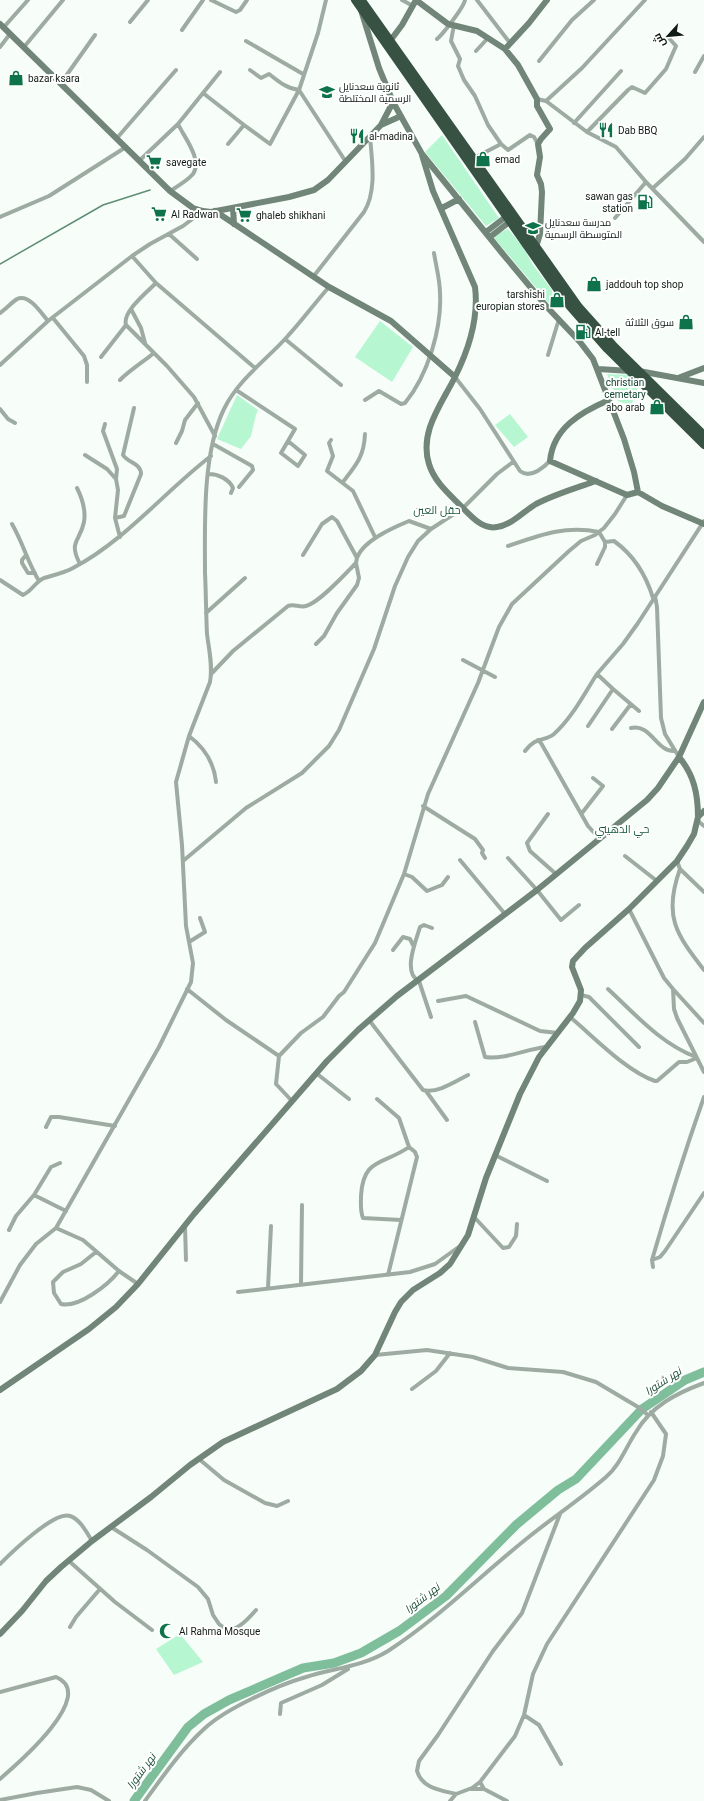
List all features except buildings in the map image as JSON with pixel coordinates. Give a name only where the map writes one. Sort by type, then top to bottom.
[{"type":"highway","points":[[355,0],[511,217],[536,247],[590,321],[638,371],[704,435]]},
{"type":"highway","points":[[362,0],[474,158],[566,302],[629,371],[704,445]]},
{"type":"street","points":[[28,0],[2,26],[170,191],[189,206],[203,211],[215,211],[289,197],[314,190],[323,185],[381,125],[393,102]]},
{"type":"street","points":[[24,47],[62,0]]},
{"type":"street","points":[[130,22],[148,0]]},
{"type":"street","points":[[182,30],[203,0]]},
{"type":"street","points":[[211,0],[236,12],[240,10],[247,0]]},
{"type":"street","points":[[203,93],[270,144],[299,90],[303,74],[318,33],[326,0]]},
{"type":"street","points":[[402,0],[413,6]]},
{"type":"street","points":[[390,41],[402,25],[416,0],[451,25],[470,29],[505,49],[518,66],[537,99],[537,106],[550,129],[540,139],[538,144]]},
{"type":"street","points":[[437,39],[451,25],[465,0]]},
{"type":"street","points":[[477,0],[510,43]]},
{"type":"street","points":[[505,49],[529,23],[547,0]]},
{"type":"street","points":[[539,61],[572,20],[594,0]]},
{"type":"street","points":[[546,101],[582,68],[645,0]]},
{"type":"street","points":[[361,9],[363,20],[379,68],[393,102],[422,154],[547,306],[580,342],[598,369],[624,439],[634,472],[638,492]]},
{"type":"street","points":[[451,25],[451,41],[460,59],[458,66],[464,80],[475,96],[488,125],[501,144],[508,150],[530,135],[534,137],[538,144],[540,157],[537,175],[541,184],[542,192],[540,234],[536,247]]},
{"type":"street","points":[[0,47],[10,34]]},
{"type":"street","points":[[61,83],[95,35]]},
{"type":"street","points":[[587,132],[628,90],[632,87],[645,92],[664,72],[676,46],[667,36]]},
{"type":"street","points":[[476,51],[488,38]]},
{"type":"street","points":[[246,41],[303,74]]},
{"type":"street","points":[[695,72],[704,56]]},
{"type":"street","points":[[117,138],[176,70]]},
{"type":"street","points":[[250,70],[261,78],[269,74],[279,83],[299,90],[346,162]]},
{"type":"street","points":[[574,123],[611,84],[621,71]]},
{"type":"street","points":[[139,161],[178,124],[220,72]]},
{"type":"street","points":[[537,99],[546,101],[587,132],[616,147],[646,182],[704,242]]},
{"type":"street","points":[[381,125],[401,116]]},
{"type":"street","points":[[170,191],[193,173],[196,164],[195,157],[178,124]]},
{"type":"street","points":[[228,144],[244,125]]},
{"type":"street","points":[[313,277],[364,212],[370,200],[372,186],[370,136]]},
{"type":"street","points":[[653,188],[685,159],[704,137]]},
{"type":"street","points":[[474,158],[501,144]]},
{"type":"street","points":[[0,218],[49,196],[126,147]]},
{"type":"street","points":[[422,154],[429,180],[475,287],[477,301],[477,312],[471,333],[455,377],[430,426],[426,447],[429,465],[434,475],[447,493],[478,522],[490,527],[498,527],[516,518],[536,504],[596,481]]},
{"type":"street","points":[[615,218],[646,182]]},
{"type":"street","points":[[442,208],[459,199]]},
{"type":"street","points":[[233,208],[234,224]]},
{"type":"street","points":[[0,365],[48,322],[132,256],[169,234],[203,211]]},
{"type":"street","points":[[215,211],[313,277],[391,321],[455,377],[480,409],[520,471],[528,474],[538,471],[550,461],[552,449],[562,430],[577,417],[609,400]]},
{"type":"street","points":[[488,235],[511,217]]},
{"type":"street","points":[[169,234],[197,259]]},
{"type":"street","points":[[366,400],[379,391],[401,404],[405,403],[431,356],[440,303],[440,291],[434,253]]},
{"type":"street","points":[[132,256],[156,283],[255,368]]},
{"type":"street","points":[[156,283],[131,309],[125,320],[126,325],[189,390],[198,403],[215,436]]},
{"type":"street","points":[[0,1302],[20,1265],[36,1244],[56,1228],[66,1211],[159,1047],[193,973],[193,963],[186,921],[183,861],[176,782],[189,736],[210,682],[212,673],[206,613],[205,535],[209,474],[213,444],[224,409],[236,390],[255,368],[285,339],[329,287]]},
{"type":"street","points":[[0,313],[18,299],[25,298],[30,301],[48,322]]},
{"type":"street","points":[[131,309],[141,328],[145,344]]},
{"type":"street","points":[[53,318],[84,356],[87,364],[87,382]]},
{"type":"street","points":[[548,355],[559,318]]},
{"type":"street","points":[[101,357],[126,325]]},
{"type":"street","points":[[285,339],[341,385]]},
{"type":"street","points":[[120,380],[128,372],[137,367],[154,353]]},
{"type":"street","points":[[677,378],[704,368]]},
{"type":"street","points":[[598,369],[638,371],[704,383]]},
{"type":"street","points":[[236,390],[294,428],[295,430],[288,441],[281,453],[299,465],[305,455],[288,441]]},
{"type":"street","points":[[176,443],[182,431],[185,420],[198,403]]},
{"type":"street","points":[[116,518],[124,516],[141,474],[141,471],[137,466],[124,455],[134,408]]},
{"type":"street","points":[[0,409],[8,419],[15,423]]},
{"type":"street","points":[[105,424],[103,431],[117,469],[116,479],[118,490],[116,518],[120,538]]},
{"type":"street","points":[[343,482],[356,466],[364,447],[365,434]]},
{"type":"street","points":[[331,440],[329,443],[333,456],[327,471],[350,487],[375,537]]},
{"type":"street","points":[[213,444],[252,466],[253,470],[239,488]]},
{"type":"street","points":[[85,455],[107,470],[116,479]]},
{"type":"street","points":[[0,580],[16,592],[23,595],[34,588],[39,581],[80,564],[120,538],[183,478],[211,456]]},
{"type":"street","points":[[525,751],[530,745],[538,740],[552,735],[571,715],[598,674],[623,644],[703,522],[662,506],[638,492],[627,495],[550,461]]},
{"type":"street","points":[[183,861],[252,803],[302,773],[329,746],[339,730],[374,649],[400,573],[418,541],[431,528],[463,508],[497,474],[513,462]]},
{"type":"street","points":[[209,474],[217,474],[232,485],[234,488],[230,493]]},
{"type":"street","points":[[77,488],[82,501],[84,518],[82,527],[74,545],[75,553],[80,564]]},
{"type":"street","points":[[292,1102],[276,1084],[279,1056],[301,1033],[323,1017],[352,981],[375,943],[404,874],[423,806],[483,672],[494,638],[512,604],[569,551],[585,539],[599,532],[611,519],[627,495]]},
{"type":"street","points":[[303,555],[322,524],[332,516],[337,521],[357,558]]},
{"type":"street","points":[[316,644],[324,636],[336,613],[357,586],[359,578],[356,564],[357,558],[375,537],[409,521],[431,528]]},
{"type":"street","points":[[12,524],[39,581]]},
{"type":"street","points":[[508,546],[555,530],[583,529],[599,532],[605,542],[605,547],[597,564]]},
{"type":"street","points":[[0,1634],[22,1611],[46,1581],[69,1560],[199,1459],[224,1442],[337,1389],[356,1375],[375,1355],[401,1302],[413,1290],[440,1273],[450,1264],[464,1243],[475,1218],[486,1178],[520,1094],[538,1057],[570,1017],[580,1001],[580,984],[572,966],[573,961],[657,881],[688,846],[698,819],[701,801],[696,786],[665,734],[661,718],[657,607],[645,575],[633,558],[614,541],[605,542]]},
{"type":"street","points":[[26,555],[22,560],[24,568],[28,573],[35,573]]},
{"type":"street","points":[[212,673],[232,651],[286,607],[292,604],[302,607],[310,604],[318,599],[356,564]]},
{"type":"street","points":[[206,613],[245,578]]},
{"type":"street","points":[[463,660],[495,678]]},
{"type":"street","points":[[598,674],[639,710]]},
{"type":"street","points":[[588,726],[613,688]]},
{"type":"street","points":[[0,1390],[89,1329],[116,1307],[138,1284],[184,1226],[316,1073],[345,1042],[369,1020],[397,996],[419,981],[537,890],[653,794],[679,757],[704,702]]},
{"type":"street","points":[[612,728],[631,704]]},
{"type":"street","points":[[631,728],[637,727],[642,729],[669,751],[674,751]]},
{"type":"street","points":[[189,736],[202,748],[214,768],[216,782]]},
{"type":"street","points":[[538,740],[582,812],[588,826],[599,838]]},
{"type":"street","points":[[582,812],[603,786],[593,778]]},
{"type":"street","points":[[423,806],[475,839],[483,850],[482,853],[485,858]]},
{"type":"street","points":[[698,819],[704,811]]},
{"type":"street","points":[[548,814],[527,843],[530,851],[556,874]]},
{"type":"street","points":[[698,819],[704,826]]},
{"type":"street","points":[[624,856],[657,881]]},
{"type":"street","points":[[508,858],[537,890],[561,920],[579,905]]},
{"type":"street","points":[[460,860],[505,914]]},
{"type":"street","points":[[676,861],[680,869],[704,892]]},
{"type":"street","points":[[680,869],[674,884],[672,915],[674,924],[686,948],[704,970]]},
{"type":"street","points":[[404,874],[412,877],[428,891],[442,885],[448,877]]},
{"type":"street","points":[[629,909],[664,978],[672,989],[704,1023]]},
{"type":"street","points":[[189,942],[205,932],[200,918]]},
{"type":"street","points":[[413,952],[420,927],[424,925],[432,928]]},
{"type":"street","points":[[392,950],[403,937],[410,939],[414,943],[410,972],[414,979],[419,981],[431,1017]]},
{"type":"street","points":[[186,989],[226,1020],[279,1056]]},
{"type":"street","points":[[608,989],[657,1034],[683,1052],[696,1058]]},
{"type":"street","points":[[672,989],[672,997],[677,1018],[696,1058],[703,1066],[704,1072]]},
{"type":"street","points":[[581,995],[589,997],[639,1047]]},
{"type":"street","points":[[438,1001],[466,996],[540,1031],[558,1033]]},
{"type":"street","points":[[570,1017],[638,1073],[655,1081],[657,1081],[679,1062],[687,1062],[696,1058]]},
{"type":"street","points":[[369,1020],[418,1086],[426,1091],[447,1120]]},
{"type":"street","points":[[475,1022],[485,1057],[493,1058],[532,1048],[546,1047]]},
{"type":"street","points":[[316,1073],[349,1099]]},
{"type":"street","points":[[426,1091],[450,1084],[468,1075]]},
{"type":"street","points":[[652,1268],[652,1260],[675,1179],[704,1097]]},
{"type":"street","points":[[377,1099],[399,1118],[409,1147],[415,1152],[417,1157],[388,1275]]},
{"type":"street","points":[[46,1127],[51,1117],[115,1126]]},
{"type":"street","points":[[401,1220],[376,1220],[363,1218],[361,1209],[362,1185],[363,1178],[367,1170],[409,1147]]},
{"type":"street","points":[[495,1155],[547,1181]]},
{"type":"street","points":[[9,1230],[16,1216],[34,1195],[50,1167],[60,1164]]},
{"type":"street","points":[[652,1260],[660,1257],[665,1251],[704,1193]]},
{"type":"street","points":[[34,1195],[66,1211]]},
{"type":"street","points":[[302,1205],[302,1284]]},
{"type":"street","points":[[475,1218],[503,1248],[509,1247],[516,1236],[517,1224]]},
{"type":"street","points":[[184,1226],[186,1260]]},
{"type":"street","points":[[268,1288],[271,1226]]},
{"type":"street","points":[[56,1228],[83,1240],[119,1271],[138,1284]]},
{"type":"street","points":[[238,1292],[410,1272],[435,1264],[464,1243]]},
{"type":"street","points":[[96,1252],[81,1264],[63,1272],[53,1282],[54,1293],[61,1304],[68,1305],[94,1294],[119,1271]]},
{"type":"street","points":[[375,1355],[401,1351],[427,1350],[472,1357],[508,1368],[563,1372],[588,1379],[650,1414],[665,1432],[667,1439],[654,1480],[547,1644],[533,1674],[524,1715],[515,1736],[480,1782],[469,1789],[456,1794],[450,1801]]},
{"type":"street","points":[[412,1389],[436,1371],[450,1353]]},
{"type":"street","points":[[280,1714],[280,1703],[322,1685],[354,1666],[381,1655],[404,1640],[613,1470],[636,1430],[650,1414],[679,1392],[704,1383]]},
{"type":"street","points":[[199,1459],[224,1480],[265,1503],[276,1506],[288,1501]]},
{"type":"street","points":[[456,1794],[435,1789],[423,1782],[417,1771],[418,1761],[438,1735],[493,1651],[522,1613],[560,1513]]},
{"type":"street","points":[[0,1564],[33,1535],[53,1521],[64,1516],[70,1516],[75,1519],[92,1541]]},
{"type":"street","points":[[111,1527],[198,1587],[208,1599],[213,1615],[219,1624],[228,1631],[242,1624],[256,1610]]},
{"type":"street","points":[[69,1560],[136,1619],[152,1630]]},
{"type":"street","points":[[70,1627],[76,1617],[100,1588]]},
{"type":"street","points":[[145,1801],[176,1759],[205,1728],[231,1710],[306,1676],[354,1666]]},
{"type":"street","points":[[0,1692],[56,1677],[62,1681],[66,1687],[68,1699],[64,1709],[48,1732],[20,1762],[0,1779]]},
{"type":"street","points":[[524,1715],[539,1725],[561,1764]]},
{"type":"street","points":[[480,1782],[484,1789]]},
{"type":"street","points":[[0,1800],[37,1793],[77,1788],[91,1790],[109,1801]]},
{"type":"street","points":[[469,1789],[484,1789],[507,1801]]},
{"type":"green space","points":[[442,135],[499,218],[486,226],[425,152]]},
{"type":"green space","points":[[508,229],[523,247],[533,265],[552,290],[553,308],[494,238],[499,233]]},
{"type":"green space","points":[[380,321],[413,347],[392,382],[355,357]]},
{"type":"green space","name":"christian cemetary","points":[[607,374],[630,375],[639,384],[631,406],[618,401]]},
{"type":"green space","points":[[237,395],[258,410],[251,436],[241,449],[217,439]]},
{"type":"green space","points":[[510,414],[528,437],[514,447],[495,425]]},
{"type":"green space","points":[[180,1634],[203,1662],[174,1675],[156,1649]]},
{"type":"waterway","points":[[0,264],[103,205],[150,190]]},
{"type":"waterway","name":"نهر شتورا","points":[[134,1801],[188,1727],[204,1714],[229,1700],[303,1668],[334,1663],[361,1653],[399,1631],[446,1596],[516,1525],[558,1490],[576,1479],[642,1409],[685,1380],[704,1372]]},
{"type":"place","name":"bazar ksara","points":[[16,78]]},
{"type":"place","name":"ثانوية سعدنايل الرسمية المختلطة","points":[[327,92]]},
{"type":"place","name":"Dab BBQ","points":[[606,130]]},
{"type":"place","name":"al-madina","points":[[357,136]]},
{"type":"place","name":"emad","points":[[483,159]]},
{"type":"place","name":"savegate","points":[[154,162]]},
{"type":"place","name":"sawan gas station","points":[[645,202]]},
{"type":"place","name":"Al Radwan","points":[[159,214]]},
{"type":"place","name":"ghaleb shikhani","points":[[244,215]]},
{"type":"place","name":"مدرسة سعدنايل المتوسطة الرسمية","points":[[533,228]]},
{"type":"place","name":"jaddouh top shop","points":[[594,284]]},
{"type":"place","name":"tarshishi europian stores","points":[[557,300]]},
{"type":"place","name":"سوق الثلاثة","points":[[686,322]]},
{"type":"place","name":"Al-tell","points":[[583,332]]},
{"type":"place","name":"abo arab","points":[[657,407]]},
{"type":"place","name":"Al Rahma Mosque","points":[[167,1631]]},
{"type":"district","name":"حقل العين","points":[[437,510]]},
{"type":"district","name":"حي الدهيني","points":[[622,829]]}]
